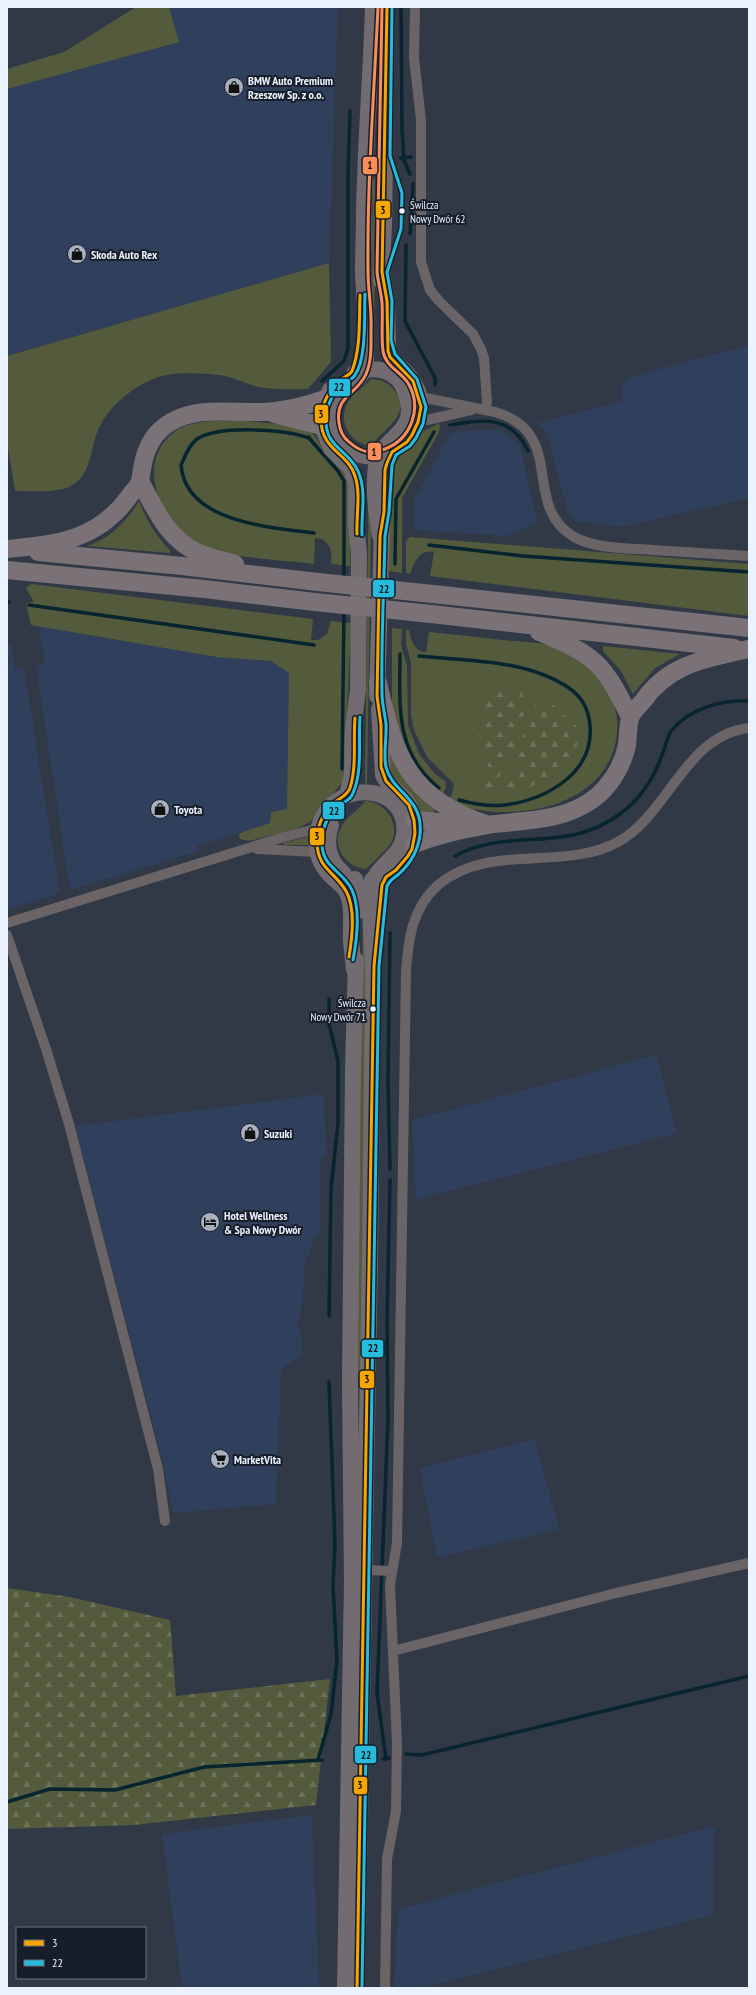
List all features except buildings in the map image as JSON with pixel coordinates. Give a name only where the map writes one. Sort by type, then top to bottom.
[{"type":"highway","points":[[7,549],[54,544],[93,530],[115,514],[140,481],[147,448],[157,432],[172,421],[202,412],[264,412],[305,405],[325,399]]},
{"type":"highway","points":[[264,412],[299,419],[328,428]]},
{"type":"highway","points":[[140,481],[165,525],[176,538],[189,547],[199,553],[279,577]]},
{"type":"highway","points":[[7,549],[749,628]]},
{"type":"highway","points":[[7,570],[204,589],[749,649]]},
{"type":"highway","points":[[517,624],[568,644],[595,660],[609,676],[630,717]]},
{"type":"highway","points":[[414,844],[429,838],[488,825],[554,817],[578,808],[592,800],[612,779],[622,761],[626,747],[630,717],[651,689],[677,670],[690,664],[749,649]]},
{"type":"highway","points":[[378,690],[397,753],[411,776],[433,798],[469,819],[488,825]]},
{"type":"highway","points":[[408,818],[488,825]]},
{"type":"main road","points":[[328,428],[337,399],[357,371],[366,307],[363,273],[365,173],[373,7]]},
{"type":"main road","points":[[382,370],[378,347],[378,300],[382,272],[387,7]]},
{"type":"main road","points":[[382,272],[387,300],[388,351],[390,357],[413,382],[413,395],[407,424],[398,435],[387,444],[386,455]]},
{"type":"main road","points":[[345,1988],[352,1581],[350,1382],[354,970],[350,900],[344,888],[323,866],[324,853],[333,821],[353,793],[361,730],[358,689],[359,553],[354,475],[347,462],[331,449],[328,428],[322,412],[325,399],[335,384],[357,371],[372,368],[382,370],[398,379],[413,395],[421,407],[418,422],[410,438],[386,455],[376,465],[376,512],[380,536],[378,690],[381,725],[381,762],[383,775],[386,782],[406,800],[408,818],[402,844],[397,853],[379,870],[380,879],[371,911],[374,966],[357,1988]]},
{"type":"main road","points":[[328,428],[344,445],[358,455],[366,458],[386,455]]},
{"type":"main road","points":[[358,455],[364,477],[364,526],[359,553]]},
{"type":"main road","points":[[377,793],[372,773],[373,725],[378,690]]},
{"type":"main road","points":[[353,793],[377,793],[391,801],[408,818],[415,833],[414,844],[408,856],[401,865],[380,879],[355,879],[340,870],[324,853],[316,840],[319,826],[325,813],[331,806],[353,793]]},
{"type":"main road","points":[[354,970],[358,947],[358,889],[355,879]]},
{"type":"street","points":[[415,7],[414,58],[421,120],[421,262],[430,290],[439,301],[473,334],[481,349],[484,358],[487,402],[481,410],[418,422]]},
{"type":"street","points":[[413,395],[506,415],[516,420],[532,435],[537,446],[547,500],[552,513],[558,523],[575,537],[594,544],[628,548],[749,556]]},
{"type":"street","points":[[385,1988],[387,1859],[396,1811],[397,1743],[390,1585],[397,1543],[398,1366],[406,961],[409,935],[416,916],[428,896],[438,885],[455,873],[470,866],[508,860],[583,854],[608,847],[619,841],[647,816],[701,752],[714,740],[730,732],[749,728]]},
{"type":"street","points":[[7,923],[284,837],[312,830],[319,826]]},
{"type":"street","points":[[249,849],[324,853]]},
{"type":"street","points":[[7,936],[46,1049],[69,1124],[158,1469],[166,1521]]},
{"type":"street","points":[[394,1651],[484,1626],[749,1563]]},
{"type":"street","points":[[365,1570],[392,1571]]},
{"type":"shaded area","points":[[169,7],[338,7],[329,263],[7,356],[7,89],[179,42]]},
{"type":"shaded area","points":[[749,345],[749,498],[623,527],[575,521],[568,512],[548,436],[538,423],[622,401],[621,393],[623,383],[630,377]]},
{"type":"shaded area","points":[[502,430],[520,445],[537,523],[507,536],[413,530],[414,500],[450,434],[458,431]]},
{"type":"shaded area","points":[[39,626],[217,657],[272,661],[289,673],[287,810],[270,823],[197,846],[199,851],[70,890],[36,666],[45,664]]},
{"type":"shaded area","points":[[7,643],[11,644],[15,669],[24,668],[60,893],[7,910]]},
{"type":"shaded area","points":[[656,1055],[677,1133],[416,1200],[412,1120]]},
{"type":"shaded area","points":[[323,1094],[327,1156],[321,1157],[320,1233],[313,1239],[304,1270],[303,1299],[298,1323],[302,1337],[301,1357],[289,1363],[281,1371],[276,1504],[173,1513],[161,1455],[75,1126]]},
{"type":"shaded area","points":[[535,1439],[559,1529],[437,1558],[420,1468]]},
{"type":"shaded area","points":[[312,1815],[319,1988],[182,1988],[162,1834]]},
{"type":"shaded area","points":[[715,1826],[713,1915],[422,1988],[394,1988],[398,1909]]},
{"type":"green space","points":[[136,7],[169,7],[179,42],[7,89],[7,69],[64,52]]},
{"type":"green space","points":[[375,177],[374,361],[370,361],[373,180]]},
{"type":"green space","points":[[329,263],[331,362],[308,389],[270,389],[250,385],[225,376],[208,374],[189,373],[161,376],[145,382],[123,397],[105,417],[97,432],[87,467],[77,482],[63,489],[15,491],[7,442],[7,356]]},
{"type":"green space","points":[[371,379],[383,381],[388,384],[399,398],[400,406],[399,414],[372,446],[356,440],[346,429],[344,421],[346,406],[351,398]]},
{"type":"green space","points":[[236,420],[306,427],[316,437],[325,454],[344,469],[352,488],[350,566],[331,564],[330,547],[322,539],[315,538],[314,564],[254,558],[208,549],[197,544],[183,534],[171,521],[162,506],[156,489],[154,472],[157,456],[165,441],[185,426],[206,422]]},
{"type":"green space","points":[[440,423],[439,432],[402,498],[402,573],[388,571],[391,470],[394,464],[424,431]]},
{"type":"green space","points":[[369,466],[372,470],[367,784],[365,783]]},
{"type":"green space","points":[[139,501],[152,527],[170,550],[170,553],[87,546],[103,539],[117,528]]},
{"type":"green space","points":[[410,537],[749,564],[749,616],[430,576],[434,552],[425,552],[421,554],[410,574],[406,573],[406,541]]},
{"type":"green space","points":[[31,584],[313,619],[311,640],[318,640],[327,634],[331,621],[351,623],[344,780],[310,822],[296,829],[249,841],[240,839],[239,835],[242,832],[270,823],[271,812],[287,809],[289,673],[271,661],[217,657],[31,625],[26,603],[34,602],[26,588]]},
{"type":"green space","points":[[392,628],[402,629],[401,645],[407,665],[408,725],[419,754],[435,774],[445,781],[446,787],[441,798],[423,783],[392,719]]},
{"type":"green space","points":[[406,630],[409,630],[417,649],[423,652],[426,652],[429,632],[543,644],[561,650],[590,666],[608,692],[615,706],[617,729],[615,745],[605,768],[590,785],[570,798],[546,807],[521,811],[496,812],[471,809],[449,802],[454,787],[453,783],[427,757],[414,730],[411,715],[411,663],[406,644]]},
{"type":"green space","points":[[603,646],[680,654],[655,668],[633,694],[621,671],[603,651]]},
{"type":"green space","points":[[489,687],[522,691],[524,713],[519,734],[521,740],[538,698],[551,703],[581,730],[577,746],[571,758],[563,768],[544,781],[504,796],[515,760],[505,758],[494,795],[480,792],[491,755],[476,752]]},
{"type":"green space","points":[[388,743],[436,806],[434,813],[421,816],[388,774]]},
{"type":"green space","points":[[365,801],[373,802],[379,805],[390,815],[393,822],[394,836],[391,843],[365,869],[351,864],[346,859],[339,848],[338,841],[339,833],[344,822]]},
{"type":"green space","points":[[311,836],[309,845],[284,845],[283,843]]},
{"type":"green space","points":[[363,914],[367,914],[361,1374],[359,1375],[357,1373]]},
{"type":"green space","points":[[7,1588],[70,1597],[170,1620],[176,1696],[330,1679],[316,1805],[134,1825],[7,1829]]},
{"type":"waterway","points":[[401,7],[402,128],[404,160],[410,174]]},
{"type":"waterway","points":[[322,381],[344,361],[348,348],[348,177],[350,111]]},
{"type":"waterway","points":[[401,158],[411,157]]},
{"type":"waterway","points":[[410,234],[413,184]]},
{"type":"waterway","points":[[406,245],[405,321],[435,378],[435,385]]},
{"type":"waterway","points":[[450,425],[485,421],[505,425],[521,439],[528,451]]},
{"type":"waterway","points":[[309,437],[284,432],[252,430],[220,432],[197,439],[192,444],[181,465],[186,484],[198,499],[214,510],[233,518],[254,524],[314,533]]},
{"type":"waterway","points":[[395,564],[396,499],[434,432]]},
{"type":"waterway","points":[[309,438],[338,471],[344,481],[344,580]]},
{"type":"waterway","points":[[429,545],[523,556],[749,572]]},
{"type":"waterway","points":[[29,605],[314,645]]},
{"type":"waterway","points":[[342,769],[344,611]]},
{"type":"waterway","points":[[400,654],[400,709],[407,743],[414,759],[424,774],[439,788]]},
{"type":"waterway","points":[[419,656],[496,663],[534,671],[569,688],[578,695],[584,704],[588,715],[590,726],[589,743],[584,757],[576,770],[551,790],[536,797],[504,805],[482,805],[459,800]]},
{"type":"waterway","points":[[455,856],[476,847],[517,840],[579,834],[599,826],[620,814],[634,802],[646,788],[659,764],[670,733],[679,723],[688,716],[707,707],[728,702],[749,701]]},
{"type":"waterway","points":[[390,933],[388,1081],[390,1169]]},
{"type":"waterway","points":[[329,999],[329,1024],[338,1061],[338,1123],[331,1188],[329,1316]]},
{"type":"waterway","points":[[386,1759],[377,1693],[388,1419],[387,1323],[390,1180]]},
{"type":"waterway","points":[[318,1760],[331,1714],[337,1661],[333,1585],[335,1544],[329,1382]]},
{"type":"waterway","points":[[406,1754],[422,1755],[749,1676]]},
{"type":"waterway","points":[[383,1759],[389,1758]]},
{"type":"waterway","points":[[7,1802],[50,1789],[115,1790],[204,1767],[322,1760]]},
{"type":"transit line","name":"1","points":[[378,7],[371,139],[368,238],[371,322],[370,358],[366,374],[357,387],[343,401],[340,406],[339,414],[339,426],[345,437],[352,445],[361,450],[370,452],[385,449],[402,438],[412,422],[414,412],[414,402],[408,383],[387,361],[384,356],[382,345],[382,303],[377,272],[382,7]]},
{"type":"transit line","name":"3","points":[[357,1988],[374,966],[382,885],[386,877],[396,870],[408,856],[412,849],[415,833],[414,820],[409,805],[386,781],[381,767],[381,725],[377,696],[380,536],[384,512],[385,470],[392,452],[407,442],[412,435],[418,422],[421,407],[413,381],[390,357],[388,351],[387,301],[382,272],[387,7]]},
{"type":"transit line","name":"22","points":[[362,1988],[379,966],[387,886],[410,861],[418,846],[420,835],[420,822],[417,812],[407,796],[389,776],[386,767],[386,724],[382,702],[382,635],[385,536],[389,512],[392,465],[396,455],[410,446],[416,438],[423,424],[426,407],[417,379],[395,354],[391,340],[392,301],[387,272],[401,229],[402,193],[390,156],[392,7]]},
{"type":"transit line","name":"22","points":[[362,535],[363,495],[361,479],[354,464],[333,443],[329,436],[326,414],[334,394],[345,382],[353,378],[359,368],[365,324],[365,294]]},
{"type":"transit line","name":"3","points":[[357,534],[358,490],[355,476],[347,461],[329,444],[322,428],[321,417],[323,407],[330,392],[340,380],[352,371],[355,362],[359,333],[360,295]]},
{"type":"transit line","name":"22","points":[[353,960],[357,925],[357,906],[355,898],[348,883],[332,868],[324,856],[322,839],[325,825],[330,816],[336,808],[351,797],[356,784],[359,765],[360,717]]},
{"type":"transit line","name":"3","points":[[349,957],[352,924],[349,898],[341,884],[320,859],[317,837],[321,820],[327,810],[335,802],[346,795],[350,788],[354,762],[355,718]]},
{"type":"place","name":"BMW Auto Premium Rzeszow Sp. z o.o.","points":[[234,87]]},
{"type":"place","name":"Świlcza Nowy Dwór 62","points":[[402,211]]},
{"type":"place","name":"Skoda Auto Rex","points":[[77,254]]},
{"type":"place","name":"Toyota","points":[[160,809]]},
{"type":"place","name":"Świlcza Nowy Dwór 71","points":[[373,1009]]},
{"type":"place","name":"Suzuki","points":[[250,1133]]},
{"type":"place","name":"Hotel Wellness & Spa Nowy Dwór","points":[[210,1222]]},
{"type":"place","name":"MarketVita","points":[[220,1459]]}]
